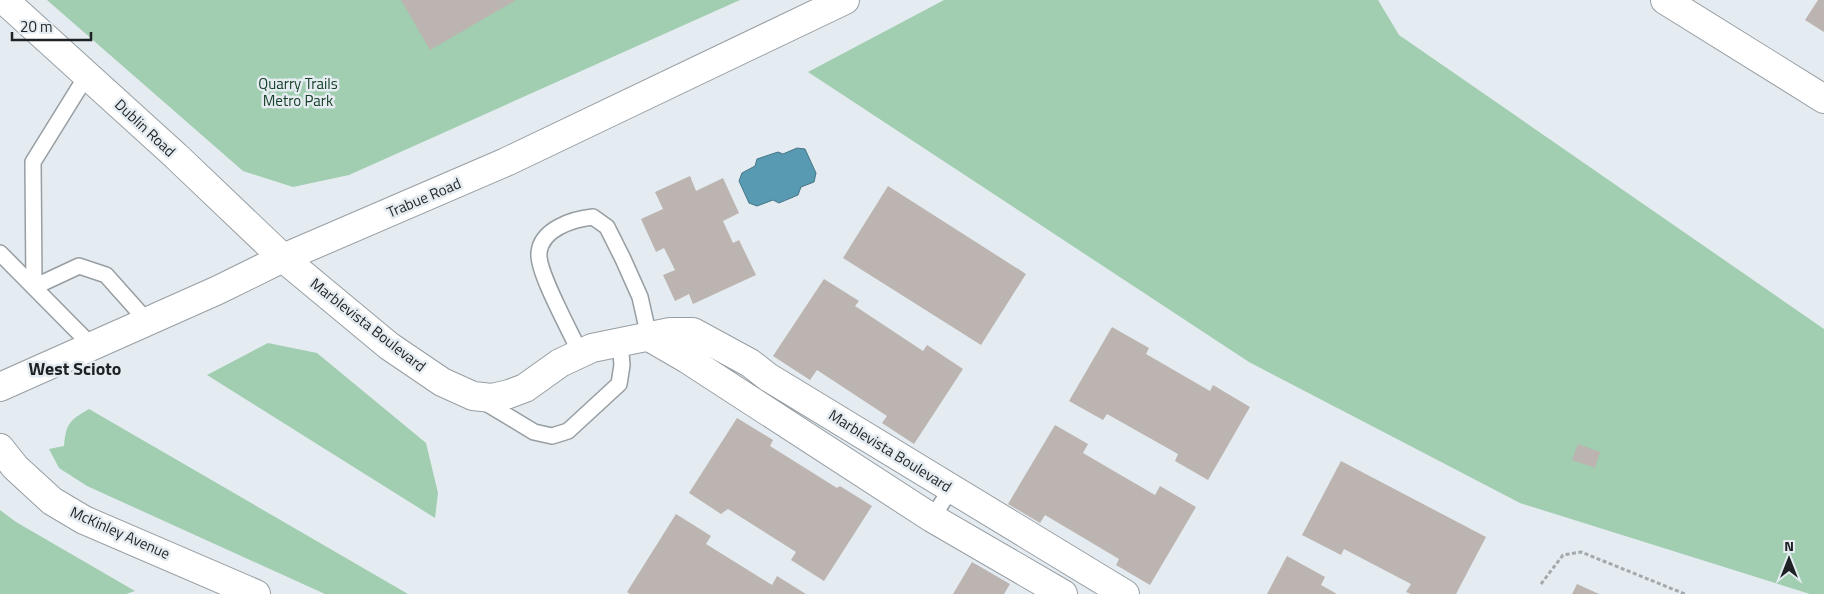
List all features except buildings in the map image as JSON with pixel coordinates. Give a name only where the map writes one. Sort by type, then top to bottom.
[{"type":"street","name":"Dublin Road","points":[[2,0],[87,75],[283,258]]},
{"type":"street","name":"Trabue Road","points":[[0,387],[147,322],[283,258],[506,162],[844,0]]},
{"type":"street","points":[[1665,0],[1824,99]]},
{"type":"street","name":"Marblevista Boulevard","points":[[283,258],[390,346],[442,382],[473,396],[492,398],[509,394],[525,388],[560,363],[580,353],[620,341],[670,332],[693,332],[750,363],[768,377],[1125,594]]},
{"type":"street","points":[[649,337],[932,518],[1063,594]]},
{"type":"street","name":"McKinley Avenue","points":[[0,448],[15,467],[52,501],[84,520],[256,594]]},
{"type":"lane","points":[[34,287],[33,162],[87,75]]},
{"type":"lane","points":[[580,353],[543,273],[538,254],[541,242],[552,232],[558,227],[580,218],[593,217],[607,227],[640,297],[649,337]]},
{"type":"lane","points":[[0,253],[92,346]]},
{"type":"lane","points":[[34,287],[78,266],[106,275],[147,322]]},
{"type":"lane","points":[[473,396],[534,432],[552,436],[568,431],[620,384],[622,365],[620,341]]},
{"type":"lane","points":[[732,390],[750,363]]},
{"type":"lane","points":[[932,518],[951,489]]},
{"type":"path","points":[[1541,584],[1563,555],[1581,552],[1685,594]]},
{"type":"green space","name":"Quarry Trails Metro Park","points":[[47,0],[740,0],[349,175],[293,187],[243,171]]},
{"type":"green space","points":[[944,0],[1378,0],[1399,35],[1824,329],[1824,594],[1810,594],[1520,503],[1249,362],[808,72]]},
{"type":"green space","points":[[268,343],[317,353],[426,443],[438,493],[435,518],[207,375]]},
{"type":"green space","points":[[89,409],[408,594],[325,594],[87,486],[59,468],[49,449],[64,446],[66,432],[70,423]]},
{"type":"green space","points":[[0,510],[16,522],[135,591],[126,594],[0,594]]},
{"type":"water","points":[[797,148],[805,149],[816,173],[814,182],[801,187],[798,195],[779,203],[773,200],[757,206],[749,203],[739,181],[742,173],[755,166],[757,159],[778,152],[783,154]]},
{"type":"district","name":"West Scioto","points":[[75,369]]}]
